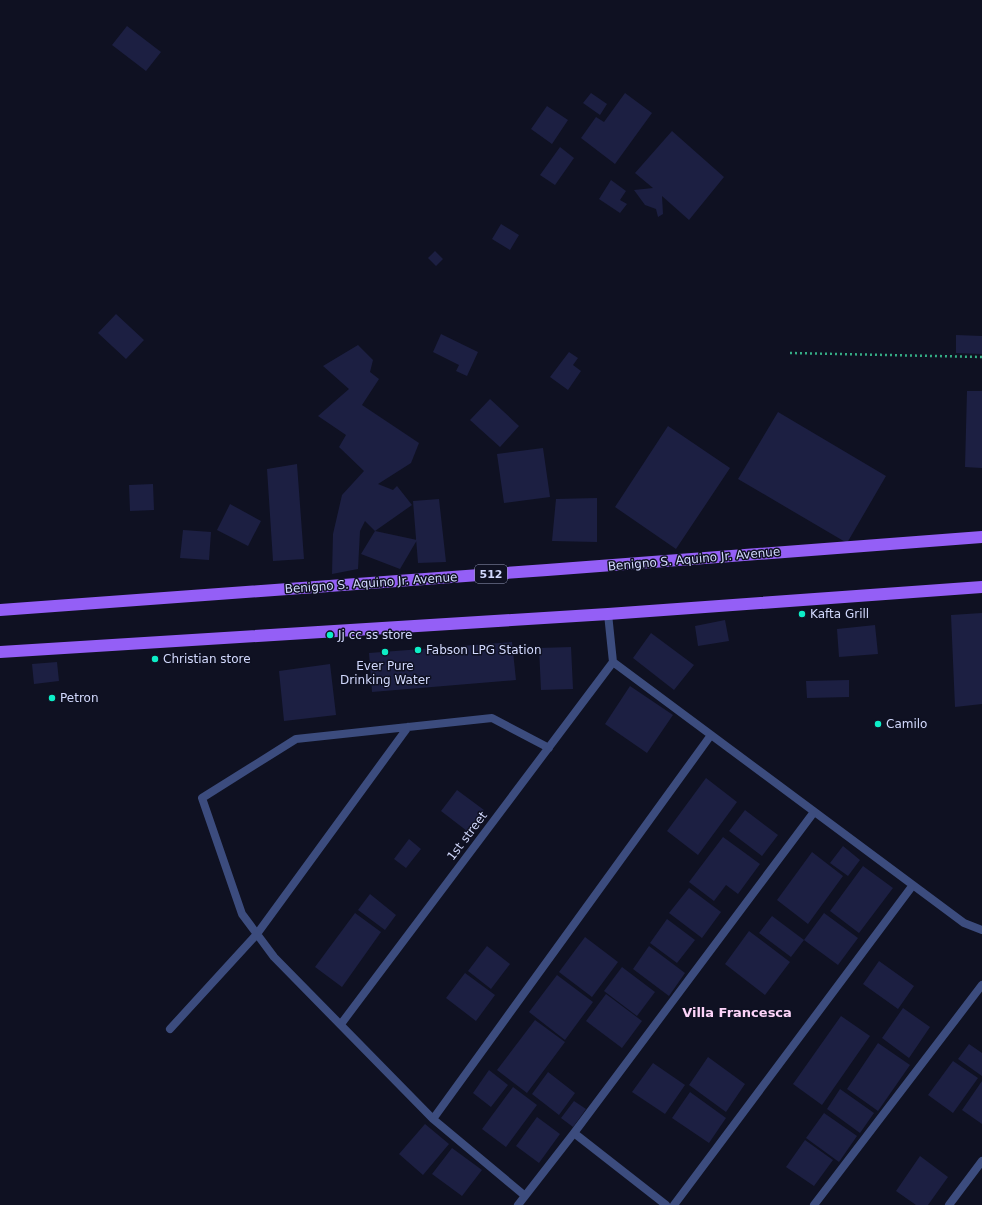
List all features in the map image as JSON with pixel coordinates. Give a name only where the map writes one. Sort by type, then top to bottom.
[{"type":"main road","name":"Benigno S. Aquino Jr. Avenue","points":[[0,610],[982,537]]},
{"type":"main road","points":[[0,652],[608,614],[982,587]]},
{"type":"street","points":[[608,614],[613,662],[964,923],[982,930]]},
{"type":"street","name":"1st street","points":[[341,1024],[613,662]]},
{"type":"street","points":[[524,1195],[433,1119],[274,957],[242,914],[202,798],[296,739],[492,718],[549,748]]},
{"type":"street","points":[[170,1029],[257,934],[408,727]]},
{"type":"street","points":[[433,1119],[711,735]]},
{"type":"street","points":[[518,1205],[524,1195],[574,1133],[814,812]]},
{"type":"street","points":[[674,1205],[913,885]]},
{"type":"street","points":[[814,1205],[982,985]]},
{"type":"street","points":[[574,1133],[666,1205]]},
{"type":"street","points":[[949,1205],[982,1161]]},
{"type":"path","points":[[790,353],[982,356]]},
{"type":"building","points":[[127,26],[161,52],[146,71],[112,45]]},
{"type":"building","points":[[591,93],[607,104],[600,115],[583,103]]},
{"type":"building","points":[[625,93],[652,113],[615,164],[581,138],[596,117],[604,122]]},
{"type":"building","points":[[547,106],[568,120],[552,144],[531,129]]},
{"type":"building","points":[[672,131],[724,177],[689,220],[662,196],[663,214],[658,217],[656,209],[645,205],[634,190],[653,188],[635,173]]},
{"type":"building","points":[[560,147],[574,158],[555,185],[540,175]]},
{"type":"building","points":[[611,180],[626,191],[620,200],[627,204],[620,213],[599,199]]},
{"type":"building","points":[[501,224],[519,235],[510,250],[492,239]]},
{"type":"building","points":[[435,251],[443,259],[436,266],[428,258]]},
{"type":"building","points":[[116,314],[144,340],[126,359],[98,333]]},
{"type":"building","points":[[441,334],[478,352],[467,376],[456,371],[459,365],[433,352]]},
{"type":"building","points":[[956,335],[982,336],[982,354],[956,353]]},
{"type":"building","points":[[358,345],[373,360],[370,372],[379,379],[362,405],[419,443],[411,463],[378,484],[393,490],[397,486],[412,505],[375,531],[365,521],[360,531],[358,569],[332,574],[333,534],[342,495],[364,471],[339,447],[346,435],[318,416],[349,389],[323,366]]},
{"type":"building","points":[[569,352],[578,358],[573,365],[581,371],[568,390],[550,377]]},
{"type":"building","points":[[967,391],[982,391],[982,468],[965,467]]},
{"type":"building","points":[[490,399],[519,426],[500,447],[470,420]]},
{"type":"building","points":[[778,412],[886,476],[847,543],[738,479]]},
{"type":"building","points":[[668,426],[730,468],[676,549],[615,507]]},
{"type":"building","points":[[543,448],[550,497],[504,503],[497,454]]},
{"type":"building","points":[[297,464],[304,559],[273,561],[267,469]]},
{"type":"building","points":[[153,484],[154,510],[130,511],[129,485]]},
{"type":"building","points":[[597,498],[597,542],[552,541],[556,499]]},
{"type":"building","points":[[439,499],[446,562],[418,563],[413,501]]},
{"type":"building","points":[[230,504],[261,521],[248,546],[217,530]]},
{"type":"building","points":[[183,530],[211,532],[209,560],[180,558]]},
{"type":"building","points":[[375,531],[417,540],[400,569],[361,554]]},
{"type":"building","points":[[982,613],[982,704],[955,707],[951,615]]},
{"type":"building","points":[[725,620],[729,641],[698,646],[695,626]]},
{"type":"building","points":[[875,625],[878,654],[839,657],[837,629]]},
{"type":"building","points":[[651,633],[694,665],[674,690],[633,658]]},
{"type":"building","points":[[512,642],[516,680],[372,692],[369,653]]},
{"type":"building","points":[[571,647],[573,689],[541,690],[539,648]]},
{"type":"building","points":[[57,662],[59,681],[34,684],[32,664]]},
{"type":"building","points":[[330,664],[336,715],[284,721],[279,671]]},
{"type":"building","points":[[849,680],[849,697],[807,698],[806,681]]},
{"type":"building","points":[[630,686],[673,715],[647,753],[605,724]]},
{"type":"building","points":[[706,778],[737,802],[698,855],[667,831]]},
{"type":"building","points":[[457,790],[484,810],[467,831],[441,811]]},
{"type":"building","points":[[745,810],[778,835],[762,856],[729,831]]},
{"type":"building","points":[[723,837],[760,864],[738,894],[726,885],[714,901],[689,882]]},
{"type":"building","points":[[409,839],[421,849],[406,868],[394,859]]},
{"type":"building","points":[[843,846],[860,860],[848,876],[830,863]]},
{"type":"building","points":[[812,852],[843,876],[808,924],[777,900]]},
{"type":"building","points":[[863,866],[893,888],[859,933],[830,911]]},
{"type":"building","points":[[689,888],[721,912],[702,938],[669,913]]},
{"type":"building","points":[[370,894],[396,915],[385,930],[358,910]]},
{"type":"building","points":[[355,913],[381,932],[342,987],[315,967]]},
{"type":"building","points":[[824,913],[858,938],[838,965],[804,940]]},
{"type":"building","points":[[772,916],[804,940],[791,957],[759,933]]},
{"type":"building","points":[[667,919],[695,940],[677,963],[650,943]]},
{"type":"building","points":[[749,931],[790,962],[765,995],[725,964]]},
{"type":"building","points":[[585,937],[618,962],[592,997],[559,972]]},
{"type":"building","points":[[487,946],[510,964],[491,989],[468,971]]},
{"type":"building","points":[[649,946],[685,973],[669,996],[633,969]]},
{"type":"building","points":[[879,961],[914,986],[898,1009],[863,984]]},
{"type":"building","points":[[622,967],[655,992],[637,1016],[604,991]]},
{"type":"building","points":[[465,973],[495,995],[476,1021],[446,998]]},
{"type":"building","points":[[557,975],[593,1002],[565,1040],[529,1012]]},
{"type":"building","points":[[606,994],[642,1021],[622,1048],[586,1021]]},
{"type":"building","points":[[903,1008],[930,1027],[909,1058],[882,1038]]},
{"type":"building","points":[[841,1016],[870,1036],[822,1105],[793,1084]]},
{"type":"building","points":[[535,1020],[565,1042],[527,1093],[497,1070]]},
{"type":"building","points":[[878,1043],[910,1065],[878,1111],[847,1089]]},
{"type":"building","points":[[969,1044],[982,1053],[982,1076],[958,1059]]},
{"type":"building","points":[[708,1057],[745,1084],[726,1112],[689,1085]]},
{"type":"building","points":[[953,1061],[978,1078],[953,1113],[928,1095]]},
{"type":"building","points":[[653,1063],[685,1085],[665,1114],[632,1092]]},
{"type":"building","points":[[489,1070],[508,1085],[491,1107],[473,1093]]},
{"type":"building","points":[[548,1072],[575,1093],[559,1115],[532,1094]]},
{"type":"building","points":[[982,1081],[982,1124],[962,1110]]},
{"type":"building","points":[[513,1087],[537,1105],[506,1147],[482,1129]]},
{"type":"building","points":[[840,1089],[874,1113],[860,1133],[827,1109]]},
{"type":"building","points":[[690,1092],[726,1118],[709,1143],[672,1118]]},
{"type":"building","points":[[574,1101],[586,1109],[573,1127],[561,1118]]},
{"type":"building","points":[[824,1113],[857,1136],[839,1162],[806,1138]]},
{"type":"building","points":[[537,1117],[560,1134],[539,1163],[516,1146]]},
{"type":"building","points":[[425,1124],[449,1144],[423,1175],[399,1154]]},
{"type":"building","points":[[805,1140],[833,1160],[814,1186],[786,1167]]},
{"type":"building","points":[[452,1148],[482,1170],[462,1196],[432,1174]]},
{"type":"building","points":[[920,1156],[948,1177],[928,1205],[916,1205],[896,1191]]},
{"type":"place","name":"Kafta Grill","points":[[802,614]]},
{"type":"place","name":"Jj cc ss store","points":[[330,635]]},
{"type":"place","name":"Fabson LPG Station","points":[[418,650]]},
{"type":"place","name":"Ever Pure Drinking Water","points":[[385,652]]},
{"type":"place","name":"Christian store","points":[[155,659]]},
{"type":"place","name":"Petron","points":[[52,698]]},
{"type":"place","name":"Camilo","points":[[878,724]]},
{"type":"district","name":"Villa Francesca","points":[[737,1012]]}]
